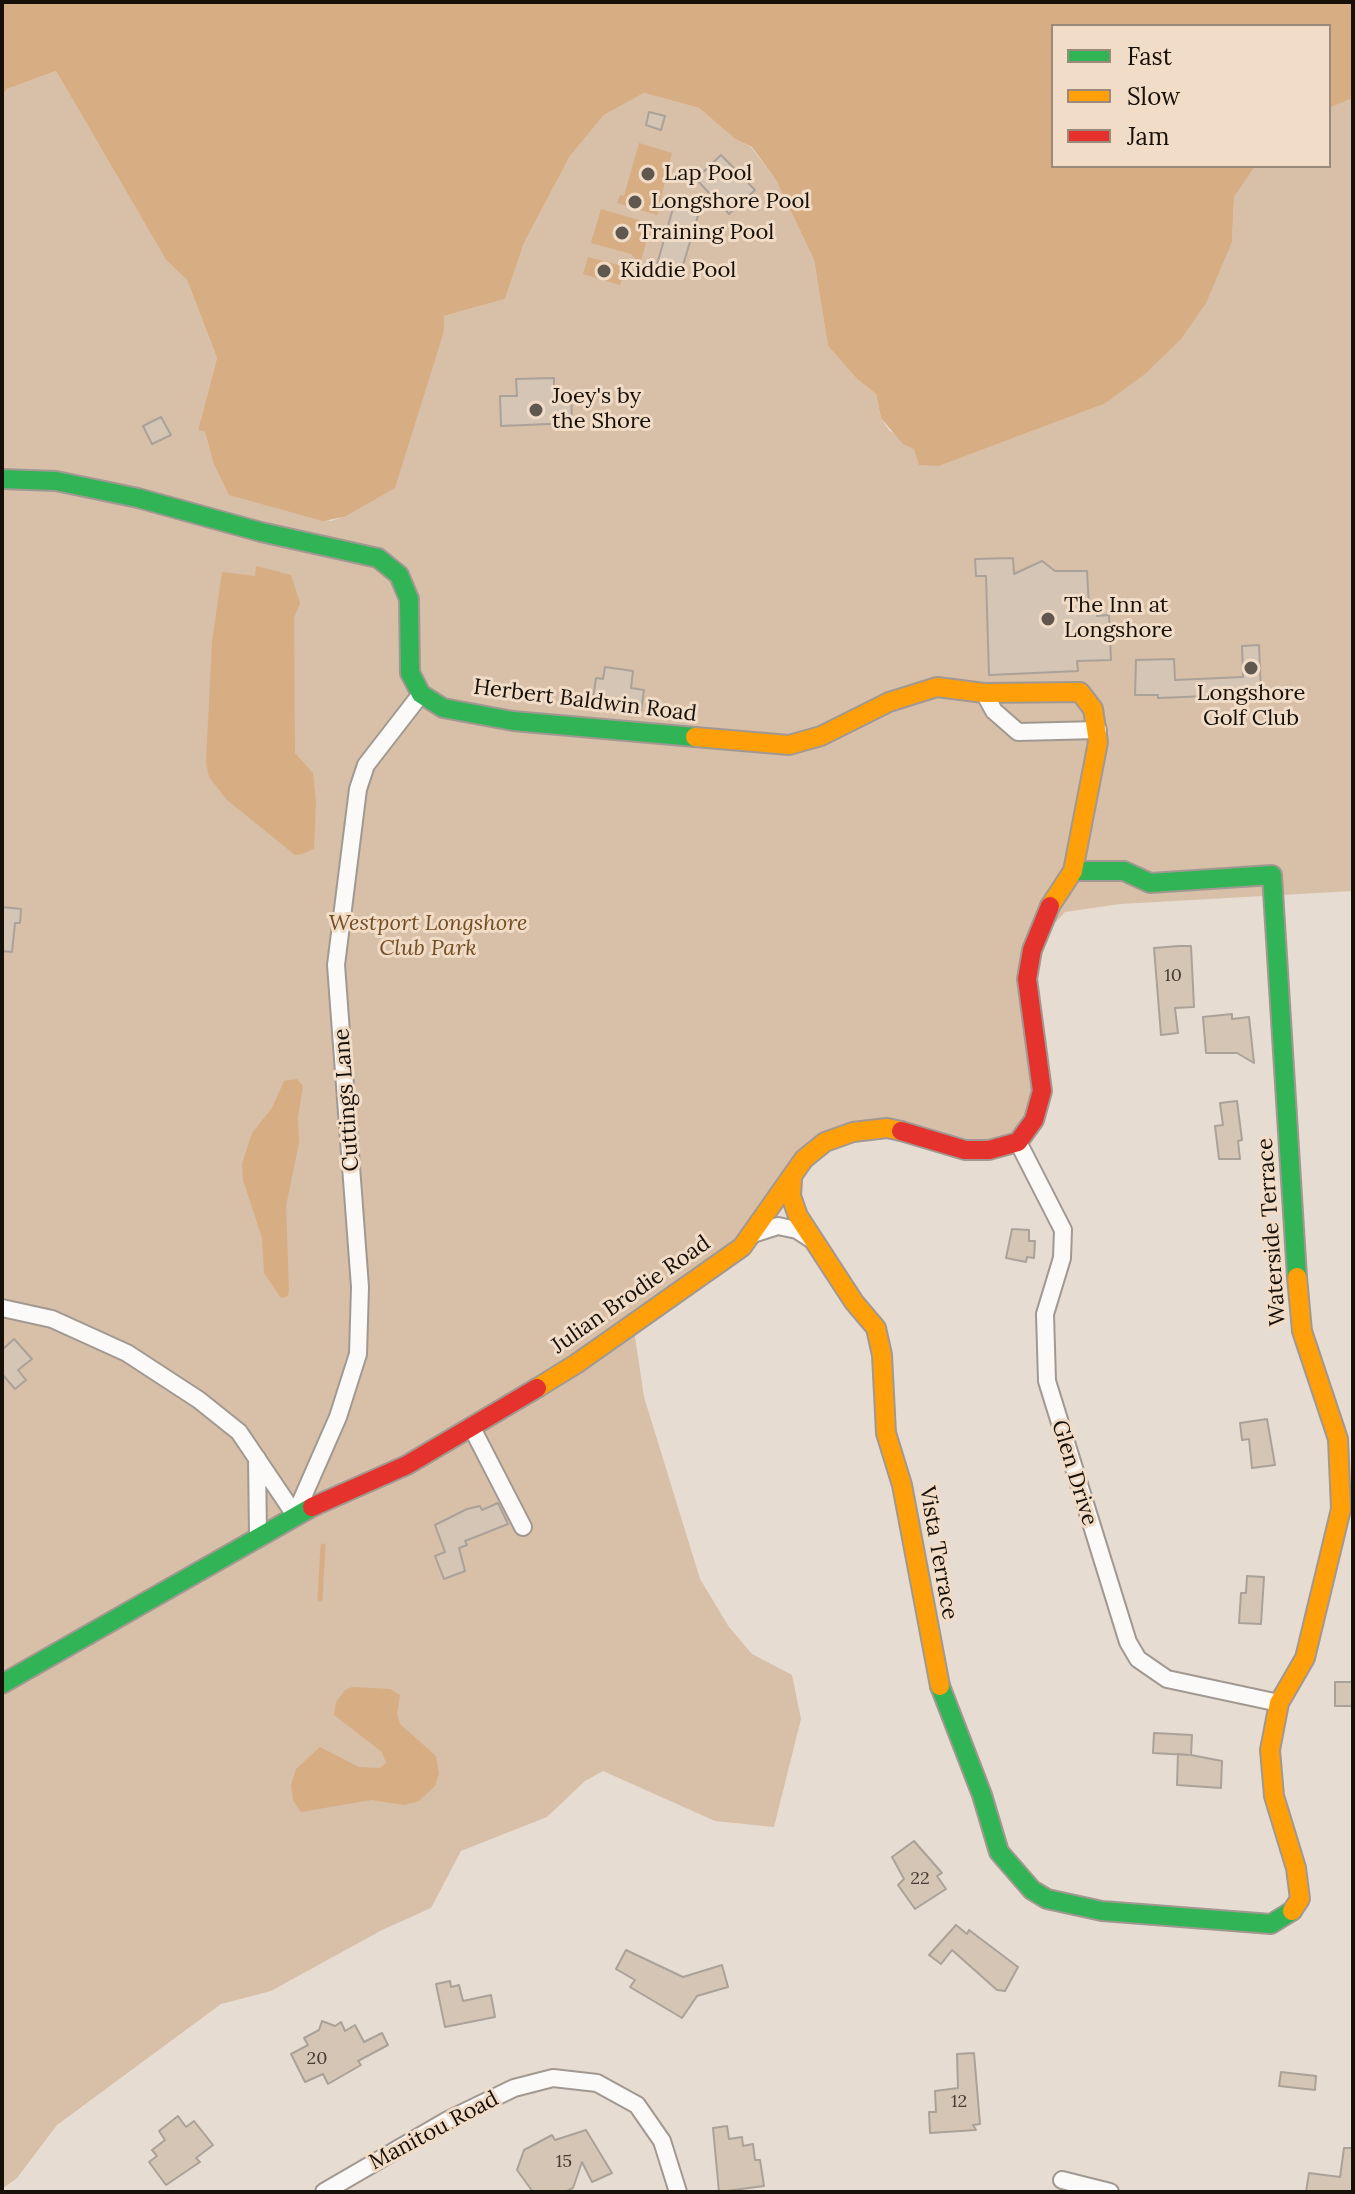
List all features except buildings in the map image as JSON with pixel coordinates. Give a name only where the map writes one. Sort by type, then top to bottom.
[{"type":"street","points":[[2,479],[56,481],[138,498],[261,532],[378,558],[399,575],[409,599],[407,651],[410,673],[421,694]]},
{"type":"street","name":"Herbert Baldwin Road","points":[[421,694],[443,708],[513,721],[789,745],[821,736],[917,692],[955,687],[984,693],[1080,692],[1093,709],[1098,730]]},
{"type":"street","points":[[984,693],[994,711],[1018,732],[1098,730],[1094,769],[1073,871],[1050,907],[1032,950],[1028,994],[1042,1091],[1034,1120],[1018,1142]]},
{"type":"street","name":"Cuttings Lane","points":[[295,1515],[338,1417],[358,1354],[360,1287],[336,965],[358,789],[366,765],[421,694]]},
{"type":"street","name":"Waterside Terrace","points":[[1019,1879],[1047,1899],[1102,1911],[1271,1924],[1290,1914],[1300,1899],[1296,1868],[1274,1796],[1270,1750],[1279,1703],[1305,1658],[1341,1509],[1338,1439],[1302,1331],[1298,1300],[1272,875],[1150,883],[1124,871],[1073,871]]},
{"type":"street","name":"Julian Brodie Road","points":[[2,1684],[295,1515],[407,1465],[576,1364],[742,1247],[804,1159],[825,1142],[853,1132],[887,1128],[928,1136],[965,1150],[989,1150],[1018,1142]]},
{"type":"street","name":"Glen Drive","points":[[1018,1142],[1063,1230],[1062,1258],[1045,1314],[1047,1381],[1128,1642],[1138,1659],[1167,1679],[1279,1703]]},
{"type":"street","name":"Vista Terrace","points":[[792,1180],[791,1196],[798,1216],[854,1302],[876,1328],[882,1355],[886,1433],[902,1485],[923,1611],[942,1695],[982,1795],[999,1852],[1019,1879]]},
{"type":"street","points":[[753,1234],[778,1226],[797,1230],[814,1240]]},
{"type":"street","points":[[2,1308],[52,1319],[127,1353],[199,1400],[239,1432],[295,1515]]},
{"type":"street","points":[[472,1428],[523,1527]]},
{"type":"street","points":[[257,1458],[258,1536]]},
{"type":"street","name":"Manitou Road","points":[[324,2192],[448,2120],[514,2088],[553,2078],[597,2083],[637,2105],[662,2141],[678,2192]]},
{"type":"street","points":[[1062,2180],[1110,2192]]},
{"type":"green space","name":"Westport Longshore Club Park","points":[[56,71],[166,260],[187,280],[217,358],[198,430],[205,432],[213,462],[286,510],[331,521],[344,517],[444,331],[444,316],[505,299],[524,243],[570,156],[604,115],[644,93],[699,108],[735,139],[751,147],[776,180],[814,260],[828,346],[857,379],[876,394],[881,418],[889,430],[939,466],[1104,404],[1220,267],[1232,242],[1234,197],[1253,168],[1331,168],[1331,107],[1353,98],[1353,891],[1120,904],[1065,912],[1032,948],[1033,1085],[1022,1126],[993,1143],[857,1121],[739,1238],[632,1317],[644,1397],[700,1579],[729,1627],[752,1654],[792,1675],[801,1719],[774,1827],[715,1821],[603,1771],[585,1781],[547,1817],[461,1851],[431,1908],[382,1930],[271,1991],[221,2004],[57,2125],[17,2178],[2,2189],[2,96],[7,89]]},
{"type":"shaded area","points":[[2,2],[1353,2],[1353,98],[1331,107],[1331,24],[1051,24],[1051,168],[1254,168],[1234,197],[1232,242],[1206,303],[1181,339],[1145,374],[1104,404],[939,466],[919,465],[914,449],[903,444],[881,418],[876,394],[857,379],[828,346],[814,260],[776,180],[752,147],[735,139],[699,108],[644,93],[604,115],[570,156],[524,243],[505,299],[444,316],[444,331],[395,488],[344,517],[323,521],[229,495],[213,462],[205,432],[198,430],[217,358],[187,280],[166,260],[56,71],[7,89],[2,96]]},
{"type":"shaded area","name":"Lap Pool","points":[[639,143],[672,153],[657,215],[617,203],[620,195],[624,196]]},
{"type":"shaded area","name":"Training Pool","points":[[601,209],[652,224],[640,263],[631,254],[591,243]]},
{"type":"shaded area","name":"Kiddie Pool","points":[[588,257],[626,267],[620,285],[583,274]]},
{"type":"shaded area","points":[[256,566],[291,575],[300,603],[294,618],[295,753],[313,773],[316,802],[314,849],[302,854],[295,855],[227,800],[209,777],[206,763],[212,642],[222,572],[255,576]]},
{"type":"shaded area","points":[[297,1079],[303,1086],[298,1117],[299,1143],[286,1206],[289,1290],[288,1296],[281,1298],[264,1273],[262,1238],[243,1180],[242,1164],[252,1133],[272,1108],[284,1081]]},
{"type":"shaded area","points":[[352,1687],[390,1689],[400,1695],[397,1714],[400,1724],[436,1756],[439,1774],[435,1786],[419,1801],[405,1805],[371,1800],[301,1812],[293,1801],[291,1785],[296,1769],[320,1747],[359,1767],[380,1768],[386,1763],[382,1752],[334,1715],[336,1702],[345,1690]]},
{"type":"waterway","points":[[320,1599],[323,1546]]},
{"type":"traffic: fast","points":[[2,479],[56,481],[138,498],[261,532],[378,558],[399,575],[409,599],[410,673],[421,694],[443,708],[513,721],[695,737]]},
{"type":"traffic: fast","points":[[1073,871],[1124,871],[1150,883],[1272,875],[1297,1277]]},
{"type":"traffic: fast","points":[[2,1684],[312,1507]]},
{"type":"traffic: fast","points":[[940,1686],[982,1795],[999,1852],[1032,1890],[1047,1899],[1102,1911],[1271,1924],[1292,1911]]},
{"type":"traffic: slow","points":[[695,737],[789,745],[821,736],[889,702],[937,687],[984,693],[1080,692],[1093,709],[1098,742],[1073,871],[1050,906]]},
{"type":"traffic: slow","points":[[537,1388],[742,1247],[804,1159],[825,1142],[853,1132],[887,1128],[901,1131]]},
{"type":"traffic: slow","points":[[792,1180],[791,1196],[798,1216],[854,1302],[876,1328],[882,1355],[886,1433],[902,1485],[940,1686]]},
{"type":"traffic: slow","points":[[1292,1911],[1300,1899],[1296,1868],[1274,1796],[1270,1750],[1279,1703],[1305,1658],[1341,1509],[1338,1439],[1302,1331],[1297,1277]]},
{"type":"traffic: jam","points":[[901,1131],[965,1150],[989,1150],[1018,1142],[1034,1120],[1042,1091],[1027,979],[1032,950],[1050,906]]},
{"type":"traffic: jam","points":[[312,1507],[407,1465],[537,1388]]},
{"type":"place","name":"Lap Pool","points":[[648,174]]},
{"type":"place","name":"Longshore Pool","points":[[635,202]]},
{"type":"place","name":"Training Pool","points":[[622,233]]},
{"type":"place","name":"Kiddie Pool","points":[[604,271]]},
{"type":"place","name":"Joey's by the Shore","points":[[536,410]]},
{"type":"place","name":"The Inn at Longshore","points":[[1048,619]]},
{"type":"place","name":"Longshore Golf Club","points":[[1251,668]]}]
